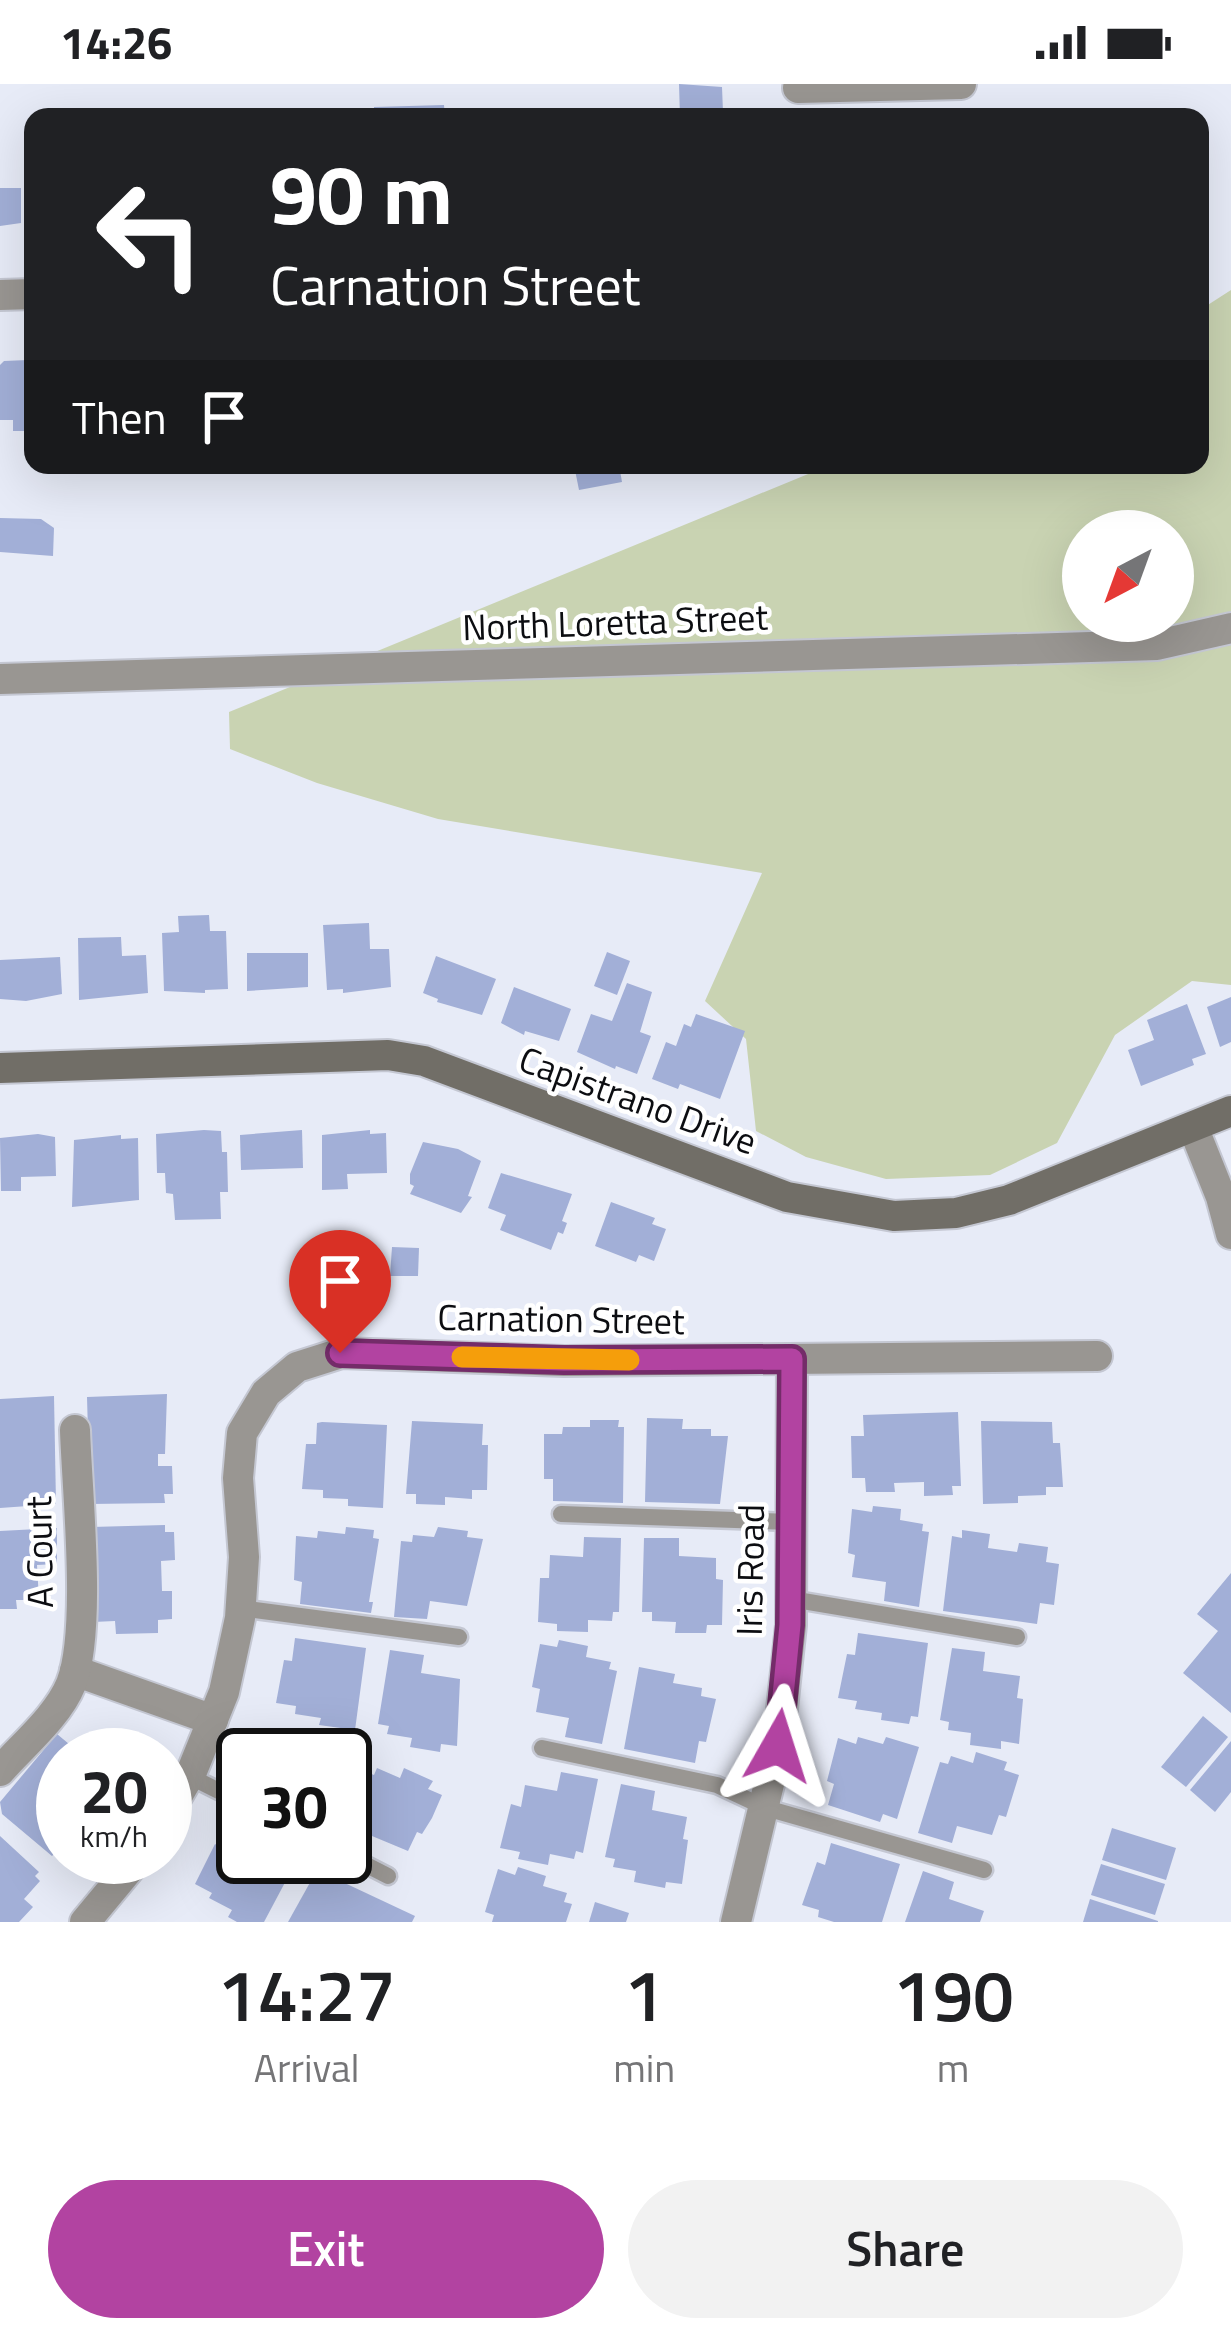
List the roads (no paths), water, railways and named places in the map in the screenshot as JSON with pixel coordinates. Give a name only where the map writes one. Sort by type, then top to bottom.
[{"type":"street","points":[[796,96],[961,84]]},
{"type":"street","name":"North Loretta Street","points":[[0,679],[1156,645],[1231,628]]},
{"type":"street","name":"Capistrano Drive","points":[[0,1068],[388,1055],[424,1061],[787,1197],[894,1216],[956,1213],[1010,1201],[1231,1111]]},
{"type":"street","points":[[1193,1127],[1231,1234]]},
{"type":"street","name":"Carnation Street","points":[[192,1770],[224,1692],[240,1608],[242,1432],[266,1393],[297,1367],[340,1353],[564,1360],[1097,1356]]},
{"type":"street","name":"Iris Road","points":[[736,1922],[778,1746],[791,1599],[792,1359]]},
{"type":"street","name":"A Court","points":[[0,1772],[60,1702],[75,1670],[80,1647],[75,1430]]},
{"type":"street","points":[[75,1670],[213,1720]]},
{"type":"street","points":[[85,1922],[117,1884]]},
{"type":"lane","points":[[561,1514],[791,1522]]},
{"type":"lane","points":[[791,1599],[1017,1636]]},
{"type":"lane","points":[[240,1608],[459,1637]]},
{"type":"lane","points":[[542,1748],[717,1785],[766,1808],[984,1870]]},
{"type":"lane","points":[[372,1868],[388,1876]]}]
